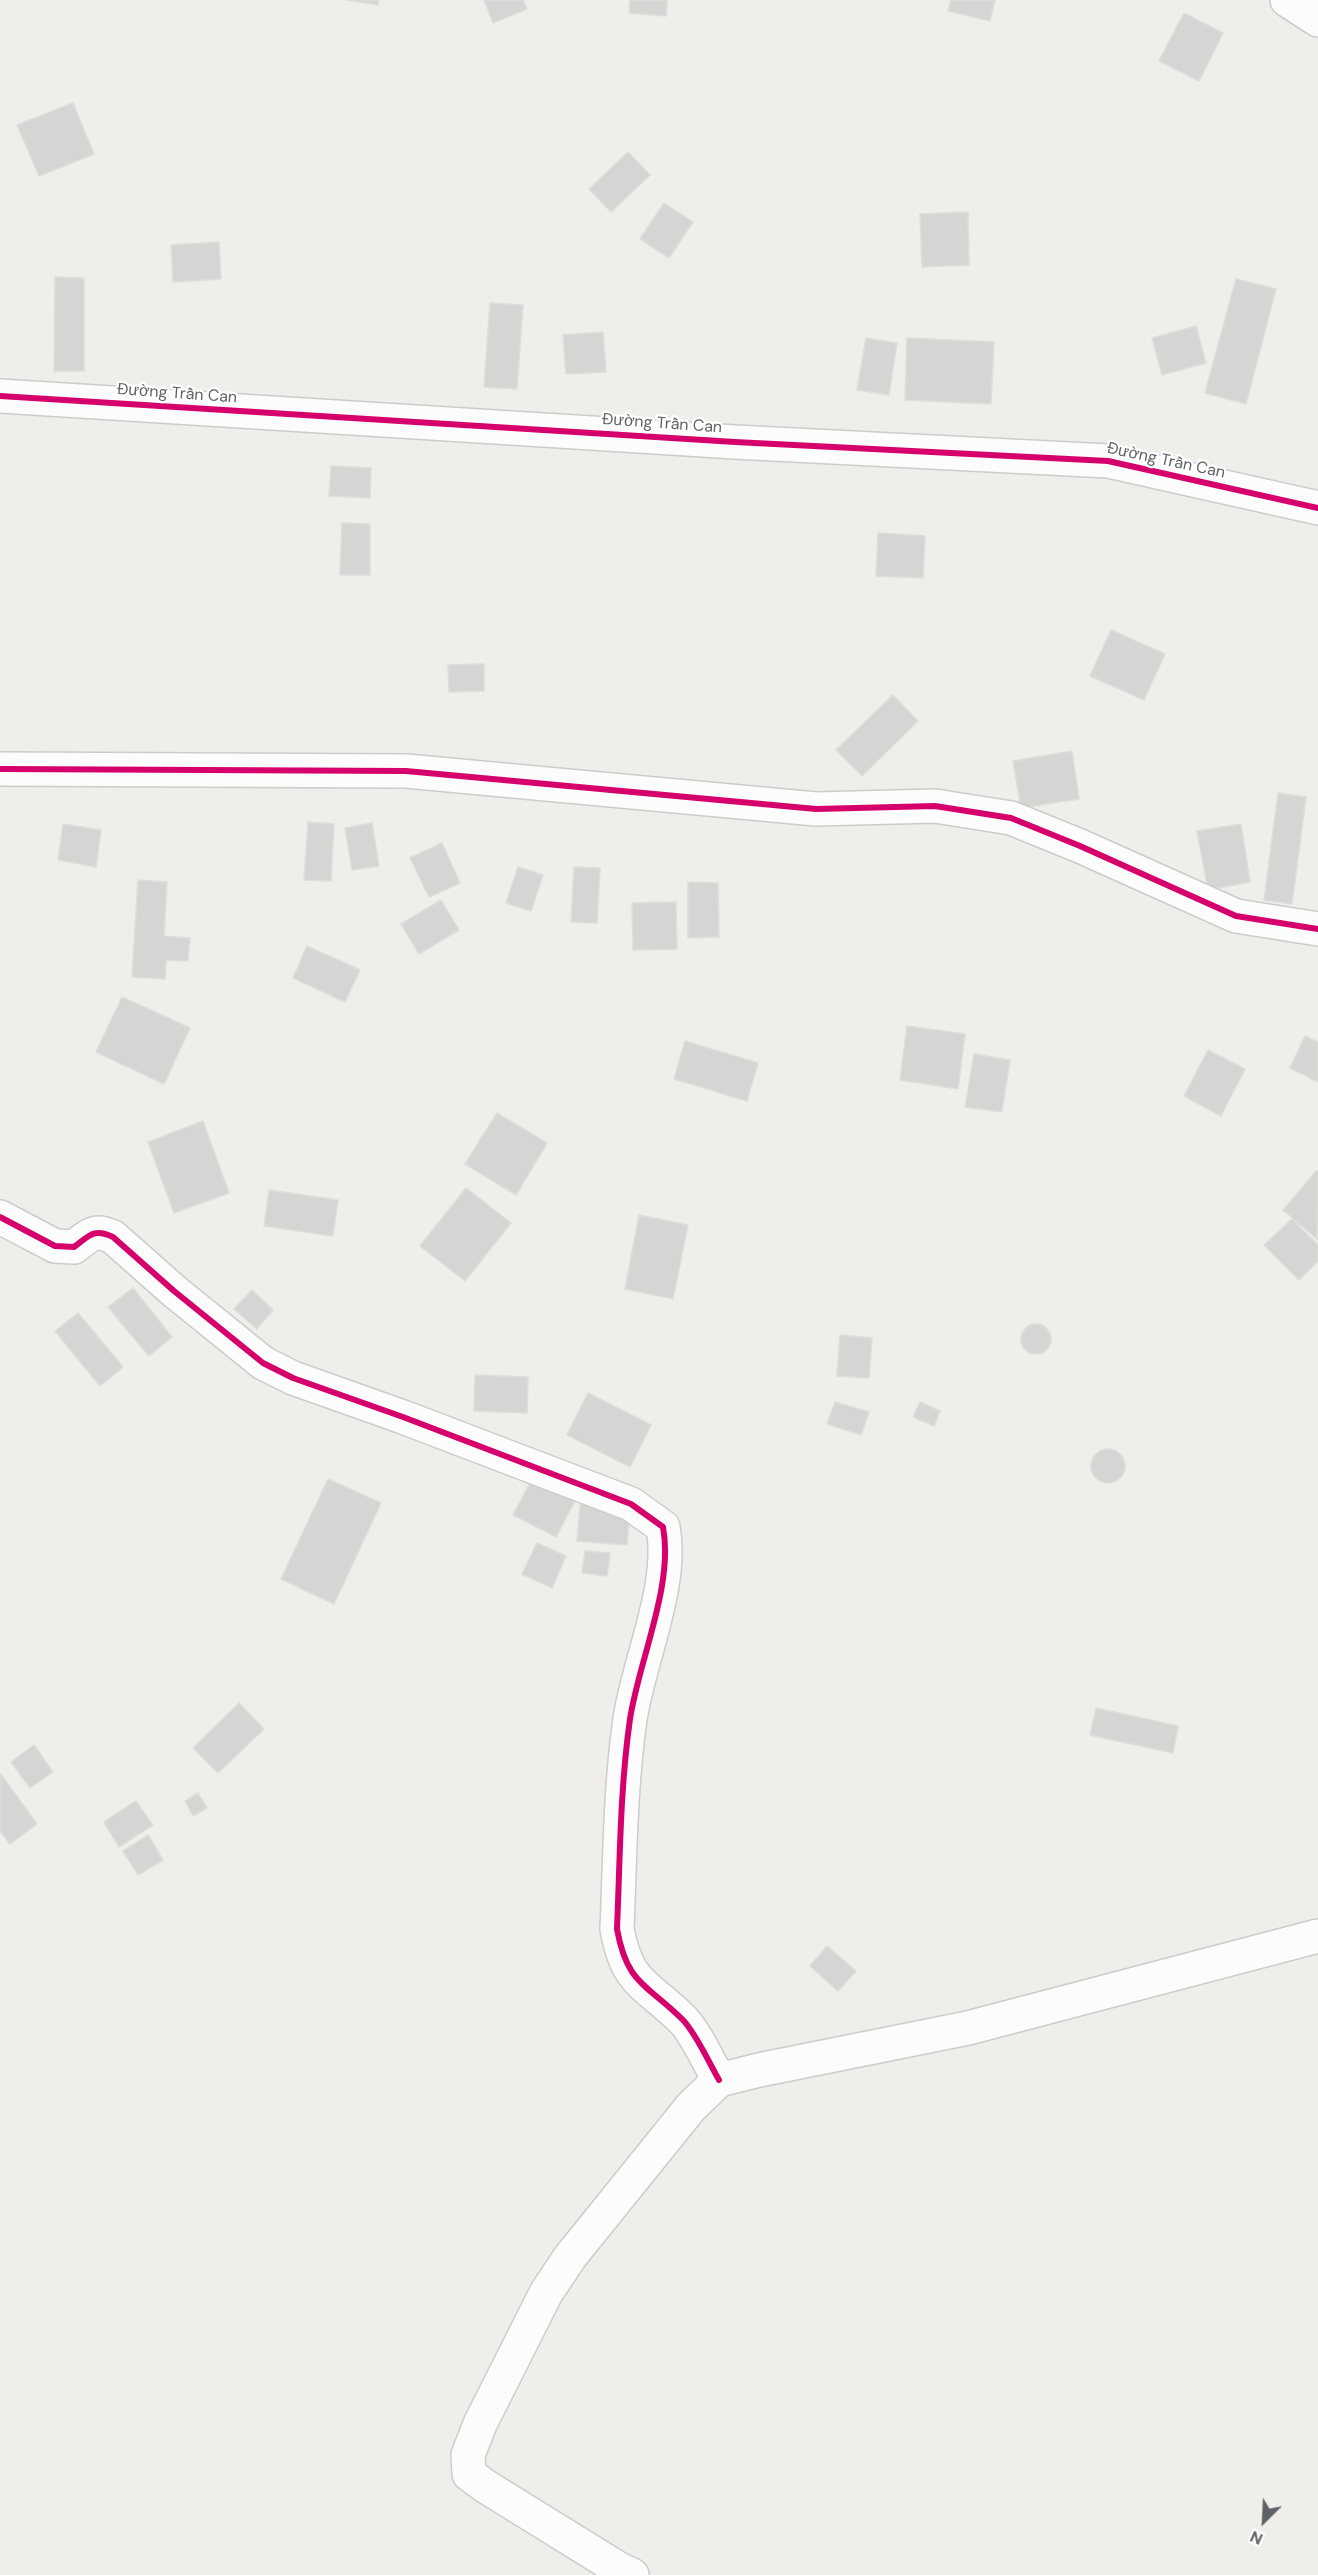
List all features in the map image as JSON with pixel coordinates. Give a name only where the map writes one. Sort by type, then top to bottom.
[{"type":"street","points":[[1287,0],[1318,20]]},
{"type":"street","name":"Đường Trần Can","points":[[0,396],[735,442],[1108,461],[1318,508]]},
{"type":"street","points":[[0,769],[406,771],[816,809],[935,806],[956,808],[1011,818],[1080,846],[1236,916],[1318,928]]},
{"type":"street","points":[[0,1217],[55,1246],[74,1247],[92,1233],[102,1232],[113,1237],[174,1291],[263,1363],[293,1378],[632,1504],[663,1527],[667,1547],[663,1582],[637,1678],[628,1732],[617,1929],[622,1954],[630,1971],[684,2022],[719,2080]]},
{"type":"street","points":[[632,2575],[484,2486],[469,2474],[468,2455],[480,2424],[546,2293],[570,2257],[692,2107],[719,2080],[968,2028],[1318,1936]]},
{"type":"building","points":[[347,0],[379,0],[378,5]]},
{"type":"building","points":[[484,0],[523,0],[527,9],[493,23]]},
{"type":"building","points":[[630,0],[667,0],[666,16],[629,13]]},
{"type":"building","points":[[951,0],[995,0],[990,21],[948,11]]},
{"type":"building","points":[[1184,13],[1223,33],[1199,81],[1159,61]]},
{"type":"building","points":[[73,103],[94,154],[39,176],[17,125]]},
{"type":"building","points":[[628,152],[650,175],[611,212],[589,189]]},
{"type":"building","points":[[664,203],[693,222],[669,258],[640,239]]},
{"type":"building","points":[[968,212],[969,265],[922,267],[920,214]]},
{"type":"building","points":[[219,242],[221,279],[173,282],[171,245]]},
{"type":"building","points":[[55,277],[84,278],[84,371],[54,371]]},
{"type":"building","points":[[1236,279],[1276,289],[1246,404],[1205,393]]},
{"type":"building","points":[[490,303],[523,305],[517,389],[484,387]]},
{"type":"building","points":[[1196,326],[1206,363],[1162,375],[1152,338]]},
{"type":"building","points":[[603,332],[606,372],[566,374],[563,335]]},
{"type":"building","points":[[866,338],[897,343],[889,395],[857,390]]},
{"type":"building","points":[[907,338],[994,342],[991,404],[905,400]]},
{"type":"building","points":[[331,466],[371,468],[370,498],[329,496]]},
{"type":"building","points":[[342,523],[370,524],[370,575],[340,575]]},
{"type":"building","points":[[878,533],[925,536],[923,578],[876,576]]},
{"type":"building","points":[[1111,630],[1165,654],[1144,700],[1090,676]]},
{"type":"building","points":[[484,664],[484,691],[449,692],[448,665]]},
{"type":"building","points":[[893,695],[918,721],[862,776],[836,750]]},
{"type":"building","points":[[1072,751],[1079,799],[1021,808],[1013,761]]},
{"type":"building","points":[[1278,793],[1306,797],[1292,904],[1264,900]]},
{"type":"building","points":[[308,822],[334,824],[331,881],[304,880]]},
{"type":"building","points":[[372,823],[379,866],[352,870],[345,828]]},
{"type":"building","points":[[63,824],[101,830],[96,867],[58,860]]},
{"type":"building","points":[[1241,824],[1250,882],[1208,890],[1197,831]]},
{"type":"building","points":[[442,843],[460,883],[429,897],[410,858]]},
{"type":"building","points":[[518,867],[543,875],[531,911],[506,903]]},
{"type":"building","points":[[574,867],[600,868],[597,923],[571,922]]},
{"type":"building","points":[[138,880],[167,882],[164,936],[190,938],[188,961],[166,960],[165,979],[132,977]]},
{"type":"building","points":[[688,882],[718,883],[719,937],[688,938]]},
{"type":"building","points":[[441,900],[459,930],[419,954],[401,924]]},
{"type":"building","points":[[676,902],[677,949],[633,950],[632,903]]},
{"type":"building","points":[[307,946],[360,970],[345,1002],[293,978]]},
{"type":"building","points":[[122,997],[190,1028],[164,1084],[96,1052]]},
{"type":"building","points":[[907,1026],[965,1034],[958,1089],[900,1080]]},
{"type":"building","points":[[1305,1036],[1318,1042],[1318,1082],[1290,1068]]},
{"type":"building","points":[[685,1041],[758,1063],[747,1101],[674,1079]]},
{"type":"building","points":[[1208,1050],[1245,1069],[1221,1116],[1184,1096]]},
{"type":"building","points":[[974,1054],[1010,1060],[1002,1112],[965,1107]]},
{"type":"building","points":[[497,1113],[547,1143],[516,1195],[465,1164]]},
{"type":"building","points":[[203,1121],[229,1193],[174,1213],[148,1142]]},
{"type":"building","points":[[1316,1171],[1318,1172],[1317,1239],[1283,1210]]},
{"type":"building","points":[[466,1188],[511,1223],[465,1281],[420,1246]]},
{"type":"building","points":[[269,1190],[338,1200],[333,1236],[264,1226]]},
{"type":"building","points":[[639,1215],[688,1225],[673,1299],[625,1289]]},
{"type":"building","points":[[1292,1219],[1318,1245],[1318,1261],[1299,1280],[1264,1245]]},
{"type":"building","points":[[133,1288],[172,1337],[149,1356],[108,1307]]},
{"type":"building","points":[[252,1290],[273,1310],[257,1329],[234,1309]]},
{"type":"building","points":[[78,1313],[123,1367],[100,1386],[55,1331]]},
{"type":"building","points":[[1036,1324],[1047,1328],[1051,1339],[1047,1350],[1036,1354],[1025,1350],[1021,1339],[1025,1328]]},
{"type":"building","points":[[840,1335],[872,1338],[869,1378],[837,1376]]},
{"type":"building","points":[[475,1375],[528,1377],[527,1413],[474,1411]]},
{"type":"building","points":[[588,1393],[651,1425],[630,1467],[567,1435]]},
{"type":"building","points":[[835,1402],[869,1412],[861,1435],[827,1424]]},
{"type":"building","points":[[920,1402],[940,1411],[934,1426],[913,1417]]},
{"type":"building","points":[[1108,1449],[1120,1454],[1125,1466],[1120,1478],[1108,1483],[1096,1478],[1091,1466],[1096,1454]]},
{"type":"building","points":[[328,1479],[381,1503],[334,1604],[281,1579]]},
{"type":"building","points":[[532,1479],[575,1501],[556,1537],[513,1515]]},
{"type":"building","points":[[581,1498],[631,1502],[627,1545],[577,1541]]},
{"type":"building","points":[[537,1543],[566,1556],[552,1588],[522,1574]]},
{"type":"building","points":[[585,1551],[610,1553],[607,1576],[582,1573]]},
{"type":"building","points":[[239,1703],[264,1729],[218,1773],[193,1748]]},
{"type":"building","points":[[1096,1708],[1178,1726],[1173,1753],[1090,1735]]},
{"type":"building","points":[[34,1745],[53,1772],[30,1788],[11,1762]]},
{"type":"building","points":[[0,1773],[37,1824],[10,1844],[0,1831]]},
{"type":"building","points":[[198,1793],[207,1808],[193,1816],[185,1801]]},
{"type":"building","points":[[136,1801],[153,1825],[119,1847],[104,1822]]},
{"type":"building","points":[[148,1835],[163,1860],[138,1875],[123,1851]]},
{"type":"building","points":[[827,1946],[856,1971],[838,1991],[810,1966]]},
{"type":"cycle path","points":[[0,396],[735,442],[1108,461],[1318,508]]},
{"type":"cycle path","points":[[0,769],[406,771],[816,809],[935,806],[1011,818],[1080,846],[1236,916],[1318,929]]},
{"type":"cycle path","points":[[0,1217],[55,1246],[74,1247],[92,1234],[107,1234],[263,1363],[293,1378],[403,1417],[631,1504],[663,1527],[664,1573],[660,1598],[634,1696],[627,1745],[617,1929],[626,1962],[633,1973],[688,2026],[719,2080]]}]
